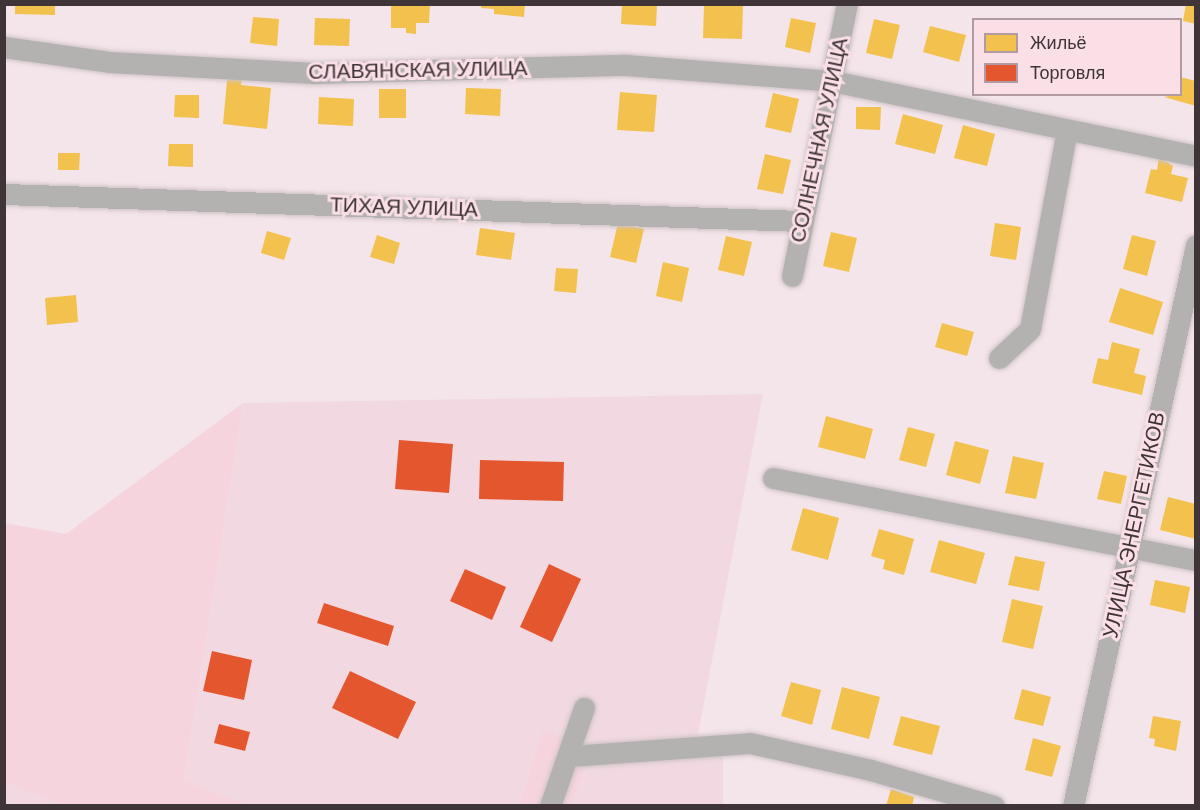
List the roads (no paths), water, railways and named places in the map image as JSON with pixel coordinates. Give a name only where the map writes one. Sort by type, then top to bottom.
[{"type":"street","name":"СОЛНЕЧНАЯ УЛИЦА","points":[[792,276],[847,4]]},
{"type":"street","name":"СЛАВЯНСКАЯ УЛИЦА","points":[[4,47],[109,63],[314,73],[626,65],[832,81],[1196,156]]},
{"type":"street","points":[[999,358],[1030,329],[1067,130]]},
{"type":"street","name":"ТИХАЯ УЛИЦА","points":[[4,194],[803,221]]},
{"type":"street","name":"УЛИЦА ЭНЕРГЕТИКОВ","points":[[1073,806],[1196,245]]},
{"type":"street","points":[[772,478],[1130,545],[1196,560]]},
{"type":"street","points":[[550,806],[570,756],[584,708]]},
{"type":"street","points":[[570,756],[750,743],[871,770],[993,806]]}]
